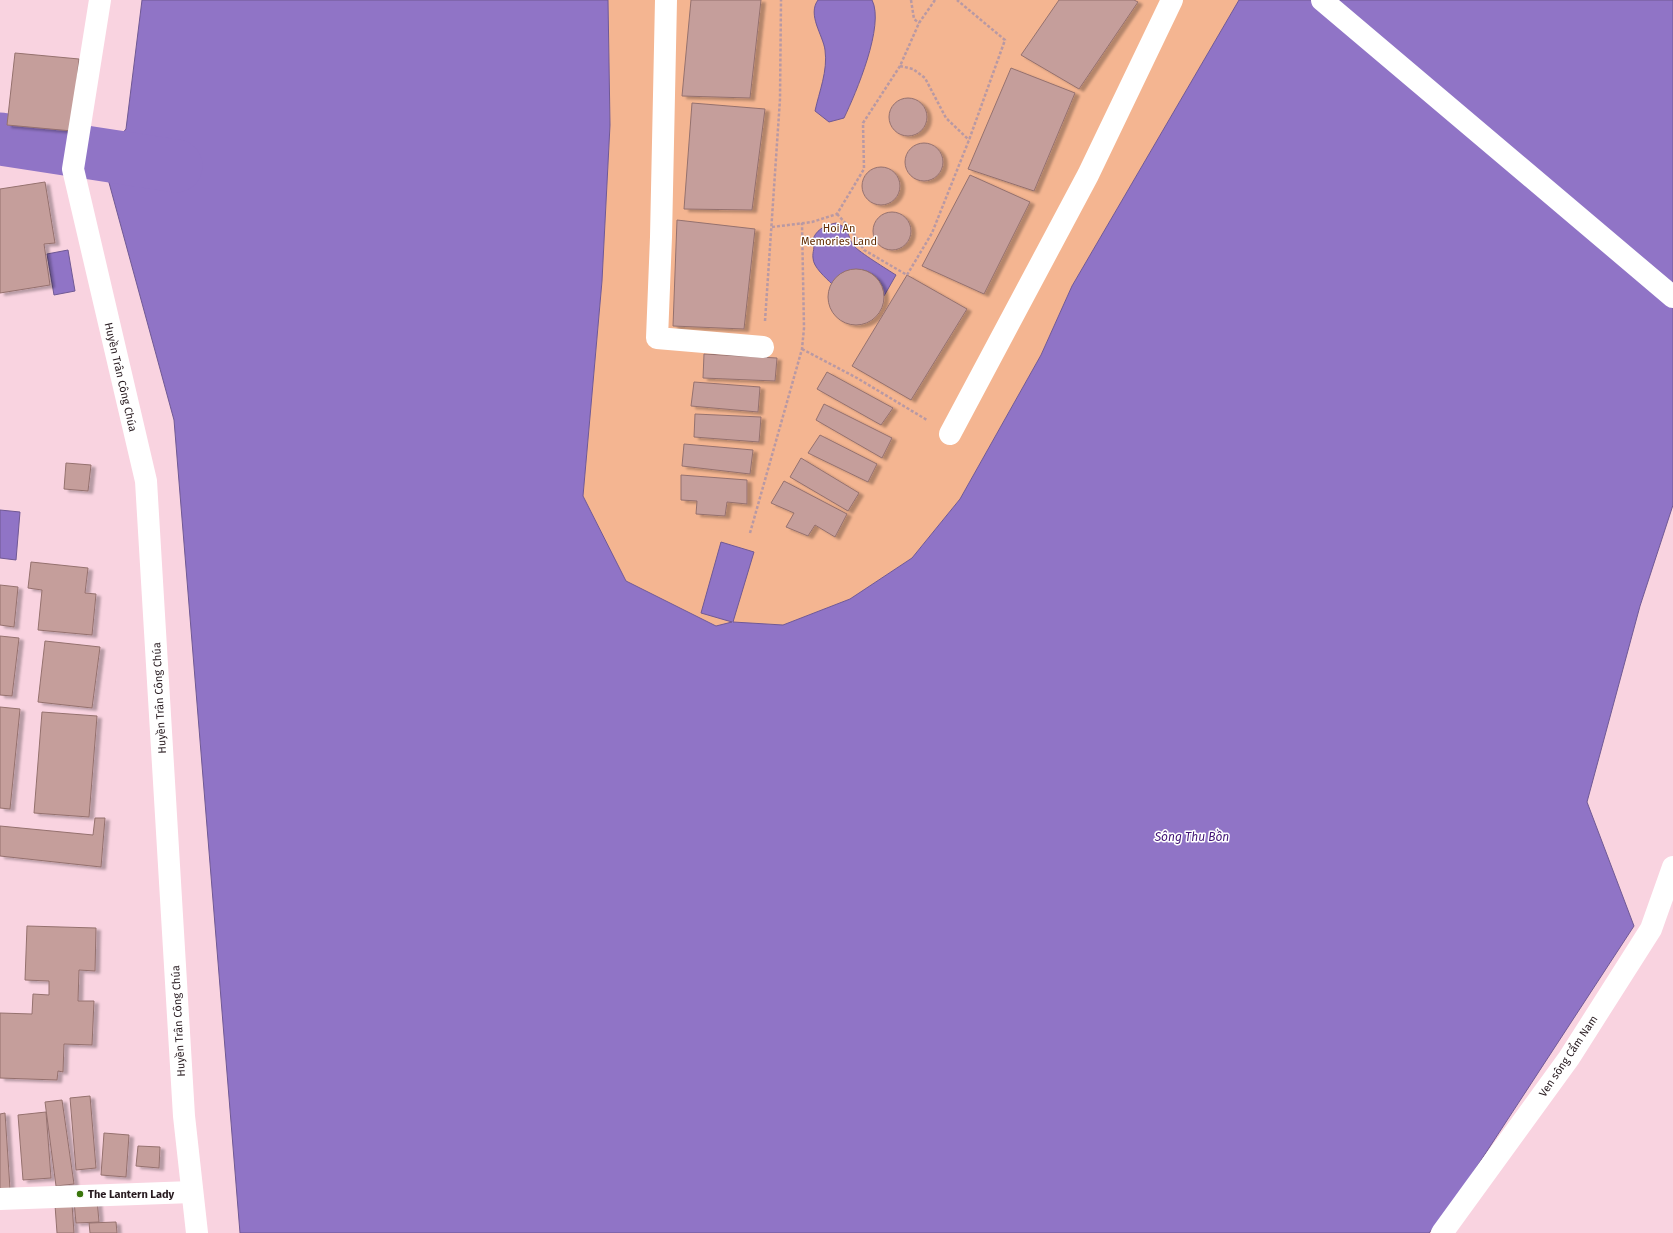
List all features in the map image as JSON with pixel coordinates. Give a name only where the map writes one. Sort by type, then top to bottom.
[{"type":"street","name":"Huyền Trân Công Chúa","points":[[100,0],[82,121],[73,169],[146,481],[184,1116],[197,1233]]},
{"type":"street","points":[[666,0],[661,237],[656,338],[763,347]]},
{"type":"street","points":[[950,434],[1088,175],[1172,0]]},
{"type":"street","points":[[1322,0],[1673,297]]},
{"type":"street","name":"Ven sông Cẩm Nam","points":[[1442,1233],[1569,1058],[1651,929],[1673,867]]},
{"type":"street","points":[[0,1199],[192,1192]]},
{"type":"path","points":[[763,347],[780,99],[781,0]]},
{"type":"path","points":[[910,0],[914,19],[919,23]]},
{"type":"path","points":[[772,227],[802,223],[837,214],[864,169],[863,124],[900,66],[919,23],[935,0]]},
{"type":"path","points":[[837,214],[850,228],[864,250],[907,275],[932,233],[969,140],[1005,40],[957,0]]},
{"type":"path","points":[[900,66],[913,69],[925,78],[946,118],[969,140]]},
{"type":"path","points":[[750,533],[802,349],[804,328],[802,223]]},
{"type":"path","points":[[802,349],[857,378],[950,434]]},
{"type":"green space","name":"Hoi An Memories Land","points":[[608,0],[1239,0],[1072,286],[1041,355],[960,499],[912,558],[850,599],[783,625],[733,622],[716,626],[626,581],[583,496],[602,281],[610,125]]},
{"type":"water","name":"Sông Thu Bồn","points":[[142,0],[608,0],[610,125],[602,281],[583,496],[626,581],[716,626],[732,622],[701,613],[721,542],[754,552],[733,622],[783,625],[850,599],[912,558],[960,499],[1041,355],[1072,286],[1239,0],[1673,0],[1673,505],[1640,606],[1587,802],[1634,926],[1457,1197],[1429,1233],[240,1233],[174,420],[105,168],[105,154],[126,129]]},
{"type":"water","points":[[818,0],[872,0],[875,11],[875,25],[872,42],[862,76],[855,93],[844,118],[829,122],[815,111],[823,81],[826,58],[824,44],[814,12]]},
{"type":"water","points":[[836,223],[847,230],[854,246],[857,249],[896,275],[884,296],[883,288],[876,277],[863,270],[849,270],[842,273],[832,284],[817,269],[813,258],[813,238],[821,229]]},
{"type":"water","points":[[68,250],[75,291],[54,295],[47,254]]},
{"type":"water","points":[[0,510],[20,512],[16,560],[0,558]]},
{"type":"building","points":[[691,0],[761,0],[750,98],[682,96]]},
{"type":"building","points":[[1059,0],[1134,0],[1138,2],[1079,89],[1021,55]]},
{"type":"building","points":[[15,53],[79,59],[72,131],[7,125]]},
{"type":"building","points":[[1011,68],[1075,93],[1034,191],[968,169]]},
{"type":"building","points":[[904,98],[912,98],[922,103],[926,110],[926,124],[922,131],[912,136],[904,136],[894,131],[892,128],[889,121],[889,113],[894,103],[897,101]]},
{"type":"building","points":[[692,103],[765,109],[752,210],[684,209]]},
{"type":"building","points":[[920,143],[928,143],[938,148],[942,155],[942,169],[938,176],[928,181],[920,181],[910,176],[908,173],[905,166],[905,158],[910,148],[913,146]]},
{"type":"building","points":[[877,167],[885,167],[895,172],[899,179],[899,193],[895,200],[885,205],[877,205],[867,200],[865,197],[862,190],[862,182],[867,172],[870,170]]},
{"type":"building","points":[[970,175],[1030,202],[984,294],[922,266]]},
{"type":"building","points":[[45,182],[55,243],[44,244],[50,285],[0,293],[0,189]]},
{"type":"building","points":[[892,212],[905,218],[911,231],[905,244],[892,250],[879,244],[873,231],[879,218]]},
{"type":"building","points":[[677,220],[755,229],[744,329],[673,326]]},
{"type":"building","points":[[856,269],[867,271],[876,277],[882,286],[884,297],[882,308],[876,317],[867,323],[856,325],[845,323],[836,317],[830,308],[828,297],[830,286],[836,277],[845,271]]},
{"type":"building","points":[[907,275],[967,309],[911,400],[852,366]]},
{"type":"building","points":[[704,354],[777,358],[775,381],[703,378]]},
{"type":"building","points":[[827,372],[893,408],[881,425],[817,389]]},
{"type":"building","points":[[694,382],[760,387],[758,412],[691,406]]},
{"type":"building","points":[[824,404],[892,438],[882,458],[816,420]]},
{"type":"building","points":[[695,414],[761,417],[759,442],[694,437]]},
{"type":"building","points":[[820,435],[877,464],[868,482],[808,453]]},
{"type":"building","points":[[684,444],[753,450],[750,474],[682,466]]},
{"type":"building","points":[[801,458],[859,493],[848,511],[790,477]]},
{"type":"building","points":[[66,463],[91,465],[88,491],[64,489]]},
{"type":"building","points":[[681,475],[747,480],[747,504],[727,502],[725,516],[696,514],[697,501],[681,500]]},
{"type":"building","points":[[784,481],[847,514],[835,537],[815,525],[808,536],[786,527],[794,513],[771,503]]},
{"type":"building","points":[[31,562],[88,568],[85,593],[96,594],[92,635],[38,630],[42,590],[28,588]]},
{"type":"building","points":[[0,585],[18,587],[14,627],[0,625]]},
{"type":"building","points":[[0,636],[19,638],[12,696],[0,695]]},
{"type":"building","points":[[45,641],[100,647],[92,708],[38,702]]},
{"type":"building","points":[[0,707],[20,709],[10,809],[0,808]]},
{"type":"building","points":[[42,712],[97,716],[89,817],[34,813]]},
{"type":"building","points":[[95,818],[105,818],[101,867],[0,856],[0,826],[93,835]]},
{"type":"building","points":[[27,926],[96,928],[95,971],[79,970],[78,1001],[94,1001],[92,1045],[64,1044],[63,1072],[58,1071],[57,1080],[0,1078],[0,1013],[32,1014],[33,994],[49,995],[49,981],[25,980]]},
{"type":"building","points":[[90,1096],[96,1168],[76,1170],[70,1098]]},
{"type":"building","points":[[62,1100],[74,1184],[56,1186],[45,1102]]},
{"type":"building","points":[[46,1112],[51,1178],[23,1180],[18,1115]]},
{"type":"building","points":[[5,1113],[10,1189],[0,1190],[0,1114]]},
{"type":"building","points":[[104,1133],[129,1135],[126,1177],[101,1175]]},
{"type":"building","points":[[138,1146],[160,1147],[159,1168],[136,1166]]},
{"type":"building","points":[[97,1199],[99,1222],[76,1223],[74,1201]]},
{"type":"building","points":[[72,1204],[74,1233],[57,1233],[55,1205]]},
{"type":"building","points":[[116,1222],[117,1233],[90,1233],[89,1223]]},
{"type":"waterway","points":[[0,139],[176,166]]},
{"type":"place","name":"The Lantern Lady","points":[[80,1194]]}]
